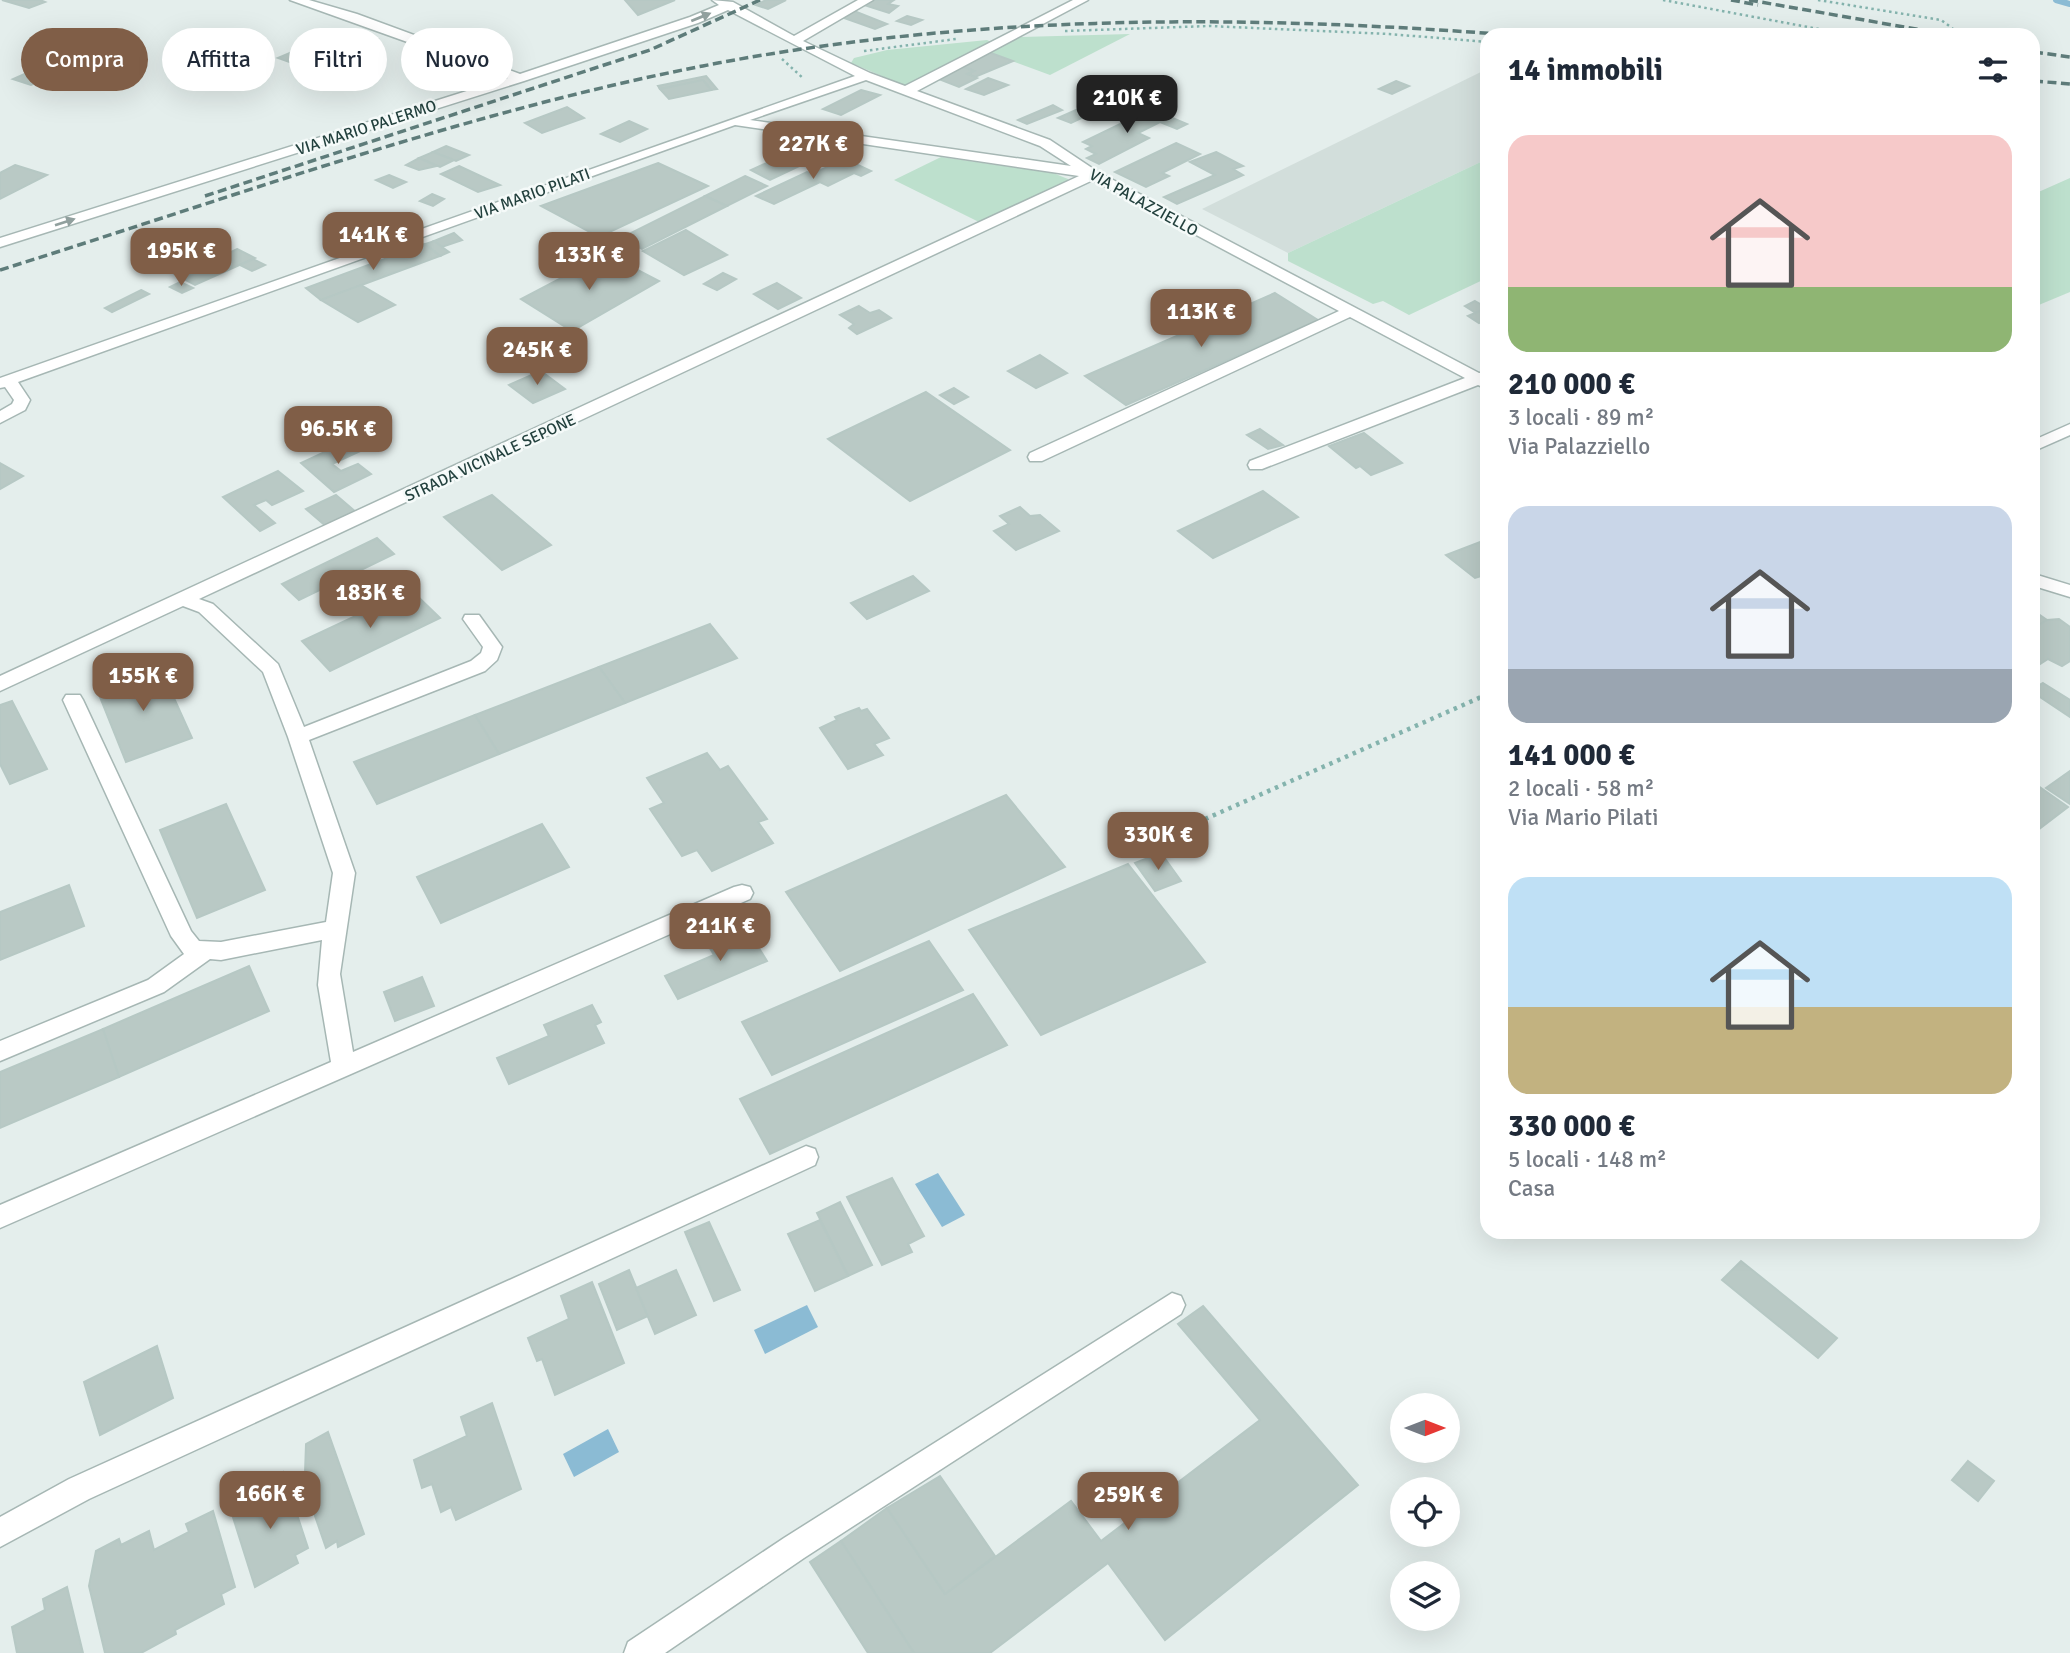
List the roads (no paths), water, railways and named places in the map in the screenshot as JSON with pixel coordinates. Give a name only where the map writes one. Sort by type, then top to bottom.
[{"type":"street","points":[[296,0],[353,17],[520,78]]},
{"type":"street","points":[[793,41],[867,0]]},
{"type":"street","points":[[904,92],[1082,0]]},
{"type":"street","name":"VIA MARIO PALERMO","points":[[0,243],[520,78],[694,20],[724,2]]},
{"type":"street","name":"VIA PALAZZIELLO","points":[[724,2],[793,41],[866,76],[1045,143],[1093,175],[1349,312],[1480,377]]},
{"type":"street","name":"VIA MARIO PILATI","points":[[5,382],[733,121],[866,76]]},
{"type":"street","points":[[733,121],[1040,164],[1093,175]]},
{"type":"street","name":"STRADA VICINALE SEPONE","points":[[0,684],[1093,175]]},
{"type":"street","points":[[1036,457],[1349,312]]},
{"type":"street","points":[[1256,465],[1480,381]]},
{"type":"street","points":[[0,418],[19,407],[22,400],[5,382]]},
{"type":"street","points":[[2040,443],[2070,429]]},
{"type":"street","points":[[2040,582],[2070,591]]},
{"type":"street","points":[[184,600],[206,608],[271,668],[345,873],[344,897],[335,929],[329,975],[343,1066]]},
{"type":"street","points":[[298,737],[478,666],[490,656],[493,647],[472,619]]},
{"type":"street","points":[[73,700],[181,936],[193,949],[221,951],[335,929]]},
{"type":"street","points":[[0,1217],[742,893]]},
{"type":"street","points":[[0,1051],[156,986],[206,950]]},
{"type":"street","points":[[0,1532],[79,1489],[806,1157]]},
{"type":"street","points":[[639,1653],[793,1548],[1172,1306]]},
{"type":"water","points":[[938,1173],[965,1215],[942,1227],[915,1184]]},
{"type":"water","points":[[807,1305],[818,1327],[765,1354],[754,1330]]},
{"type":"water","points":[[608,1429],[619,1452],[574,1477],[563,1454]]},
{"type":"waterway","points":[[2056,0],[2070,4]]},
{"type":"railway","points":[[205,196],[650,50],[760,0]]},
{"type":"railway","points":[[1731,0],[1758,5]]},
{"type":"railway","points":[[1749,0],[1910,28]]},
{"type":"railway","points":[[0,270],[288,177],[482,119],[579,93],[776,53],[959,31],[1143,22],[1327,24],[1480,33]]},
{"type":"railway","points":[[2040,53],[2070,57]]},
{"type":"railway","points":[[2040,82],[2070,84]]}]
